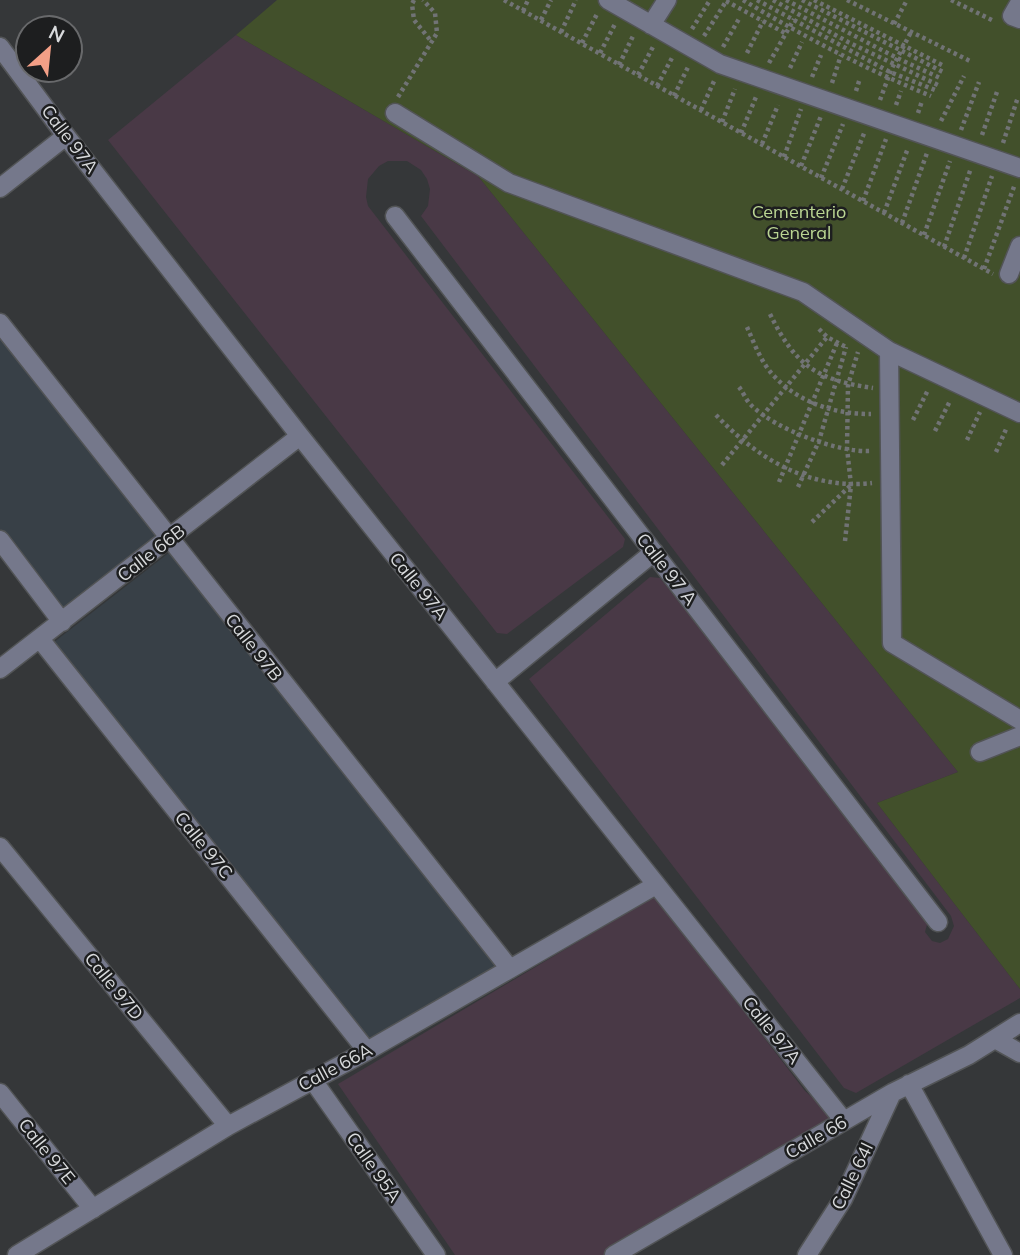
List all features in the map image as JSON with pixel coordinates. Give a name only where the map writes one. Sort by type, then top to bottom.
[{"type":"street","points":[[649,30],[667,0]]},
{"type":"street","points":[[1020,2],[1012,16],[1020,19]]},
{"type":"street","points":[[604,3],[649,30],[720,64],[1019,172]]},
{"type":"street","name":"Calle 97A","points":[[0,47],[300,436],[844,1121]]},
{"type":"street","points":[[396,106],[509,183],[803,292],[889,351],[1014,419]]},
{"type":"street","points":[[0,188],[66,136]]},
{"type":"street","name":"Calle 97 A","points":[[395,216],[938,922]]},
{"type":"street","points":[[1004,276],[1020,246]]},
{"type":"street","name":"Calle 97B","points":[[0,323],[510,969]]},
{"type":"street","points":[[889,351],[892,643],[1020,720]]},
{"type":"street","name":"Calle 66B","points":[[0,669],[300,436]]},
{"type":"street","points":[[0,540],[62,622]]},
{"type":"street","points":[[495,682],[654,552]]},
{"type":"street","name":"Calle 97C","points":[[40,639],[368,1051]]},
{"type":"street","points":[[981,752],[1020,736]]},
{"type":"street","name":"Calle 97D","points":[[0,847],[228,1126]]},
{"type":"street","name":"Calle 66A","points":[[17,1255],[228,1126],[368,1051],[656,885]]},
{"type":"street","name":"Calle 66","points":[[614,1255],[892,1093],[969,1055],[1020,1023]]},
{"type":"street","points":[[995,1039],[1020,1053]]},
{"type":"street","name":"Calle 95A","points":[[312,1079],[436,1255]]},
{"type":"street","points":[[909,1084],[1003,1255]]},
{"type":"street","name":"Calle 97E","points":[[0,1093],[93,1209]]},
{"type":"street","name":"Calle 64I","points":[[807,1255],[843,1199],[892,1093]]},
{"type":"path","points":[[414,0],[414,20],[431,41]]},
{"type":"path","points":[[396,106],[437,33],[435,13],[423,0]]},
{"type":"path","points":[[504,0],[944,247],[984,269],[1004,276]]},
{"type":"path","points":[[523,11],[528,0]]},
{"type":"path","points":[[541,20],[551,0]]},
{"type":"path","points":[[561,32],[576,0]]},
{"type":"path","points":[[688,36],[710,0]]},
{"type":"path","points":[[743,0],[789,27],[843,52],[890,72],[936,87],[773,0]]},
{"type":"path","points":[[757,0],[888,78],[931,96]]},
{"type":"path","points":[[786,0],[940,78]]},
{"type":"path","points":[[765,71],[804,0],[943,69]]},
{"type":"path","points":[[814,0],[856,25]]},
{"type":"path","points":[[847,0],[972,62]]},
{"type":"path","points":[[894,23],[907,0]]},
{"type":"path","points":[[951,0],[994,21]]},
{"type":"path","points":[[700,43],[727,1],[785,33]]},
{"type":"path","points":[[582,43],[604,3]]},
{"type":"path","points":[[828,94],[843,52],[864,9]]},
{"type":"path","points":[[600,53],[619,17]]},
{"type":"path","points":[[719,54],[740,17]]},
{"type":"path","points":[[743,64],[763,21]]},
{"type":"path","points":[[619,65],[649,30]]},
{"type":"path","points":[[638,75],[649,30]]},
{"type":"path","points":[[877,110],[890,72],[911,32]]},
{"type":"path","points":[[786,79],[802,42]]},
{"type":"path","points":[[657,86],[676,48]]},
{"type":"path","points":[[808,86],[821,55]]},
{"type":"path","points":[[674,96],[692,58]]},
{"type":"path","points":[[701,110],[718,72]]},
{"type":"path","points":[[937,131],[964,76]]},
{"type":"path","points":[[722,122],[739,79]]},
{"type":"path","points":[[958,139],[979,82]]},
{"type":"path","points":[[741,133],[760,86]]},
{"type":"path","points":[[978,146],[998,89]]},
{"type":"path","points":[[762,144],[782,94]]},
{"type":"path","points":[[999,153],[1018,97]]},
{"type":"path","points":[[784,157],[803,102]]},
{"type":"path","points":[[801,166],[824,109]]},
{"type":"path","points":[[821,178],[845,116]]},
{"type":"path","points":[[842,190],[868,124]]},
{"type":"path","points":[[863,201],[889,132]]},
{"type":"path","points":[[884,213],[911,139]]},
{"type":"path","points":[[902,223],[930,146]]},
{"type":"path","points":[[923,235],[953,154]]},
{"type":"path","points":[[944,247],[974,161]]},
{"type":"path","points":[[964,258],[994,168]]},
{"type":"path","points":[[984,269],[1019,172]]},
{"type":"path","points":[[770,314],[785,341],[804,364],[836,382],[874,388]]},
{"type":"path","points":[[811,320],[827,337],[858,352],[866,353]]},
{"type":"path","points":[[747,327],[772,374],[786,387],[828,410],[874,414],[873,426]]},
{"type":"path","points":[[722,465],[827,337]]},
{"type":"path","points":[[779,482],[837,343]]},
{"type":"path","points":[[798,487],[818,440],[846,347]]},
{"type":"path","points":[[845,541],[850,485],[846,412],[848,385],[858,352]]},
{"type":"path","points":[[874,377],[874,401]]},
{"type":"path","points":[[738,387],[751,405],[799,433],[847,449],[873,451]]},
{"type":"path","points":[[913,420],[929,387]]},
{"type":"path","points":[[935,431],[951,398]]},
{"type":"path","points":[[967,440],[980,412]]},
{"type":"path","points":[[716,415],[763,457],[803,475],[833,484],[872,483]]},
{"type":"path","points":[[996,452],[1014,419]]},
{"type":"path","points":[[872,462],[873,439]]},
{"type":"path","points":[[872,473],[872,495]]},
{"type":"path","points":[[812,522],[850,485]]},
{"type":"shaded area","points":[[236,35],[478,176],[958,772],[877,803],[1020,989],[1020,998],[856,1093],[844,1088],[529,679],[650,577],[660,578],[920,906],[928,921],[925,932],[932,941],[940,943],[948,939],[954,926],[951,916],[421,216],[428,206],[430,189],[421,170],[407,161],[388,161],[379,166],[368,179],[368,206],[625,539],[623,547],[507,634],[497,633],[108,140]]},
{"type":"shaded area","points":[[0,335],[161,540],[64,615],[0,529]]},
{"type":"shaded area","points":[[170,552],[501,970],[373,1046],[49,646]]},
{"type":"shaded area","points":[[655,896],[805,1091],[838,1121],[610,1255],[455,1255],[338,1084]]},
{"type":"green space","name":"Cementerio General","points":[[277,0],[1020,0],[1020,989],[877,803],[958,772],[478,176],[236,35]]}]
